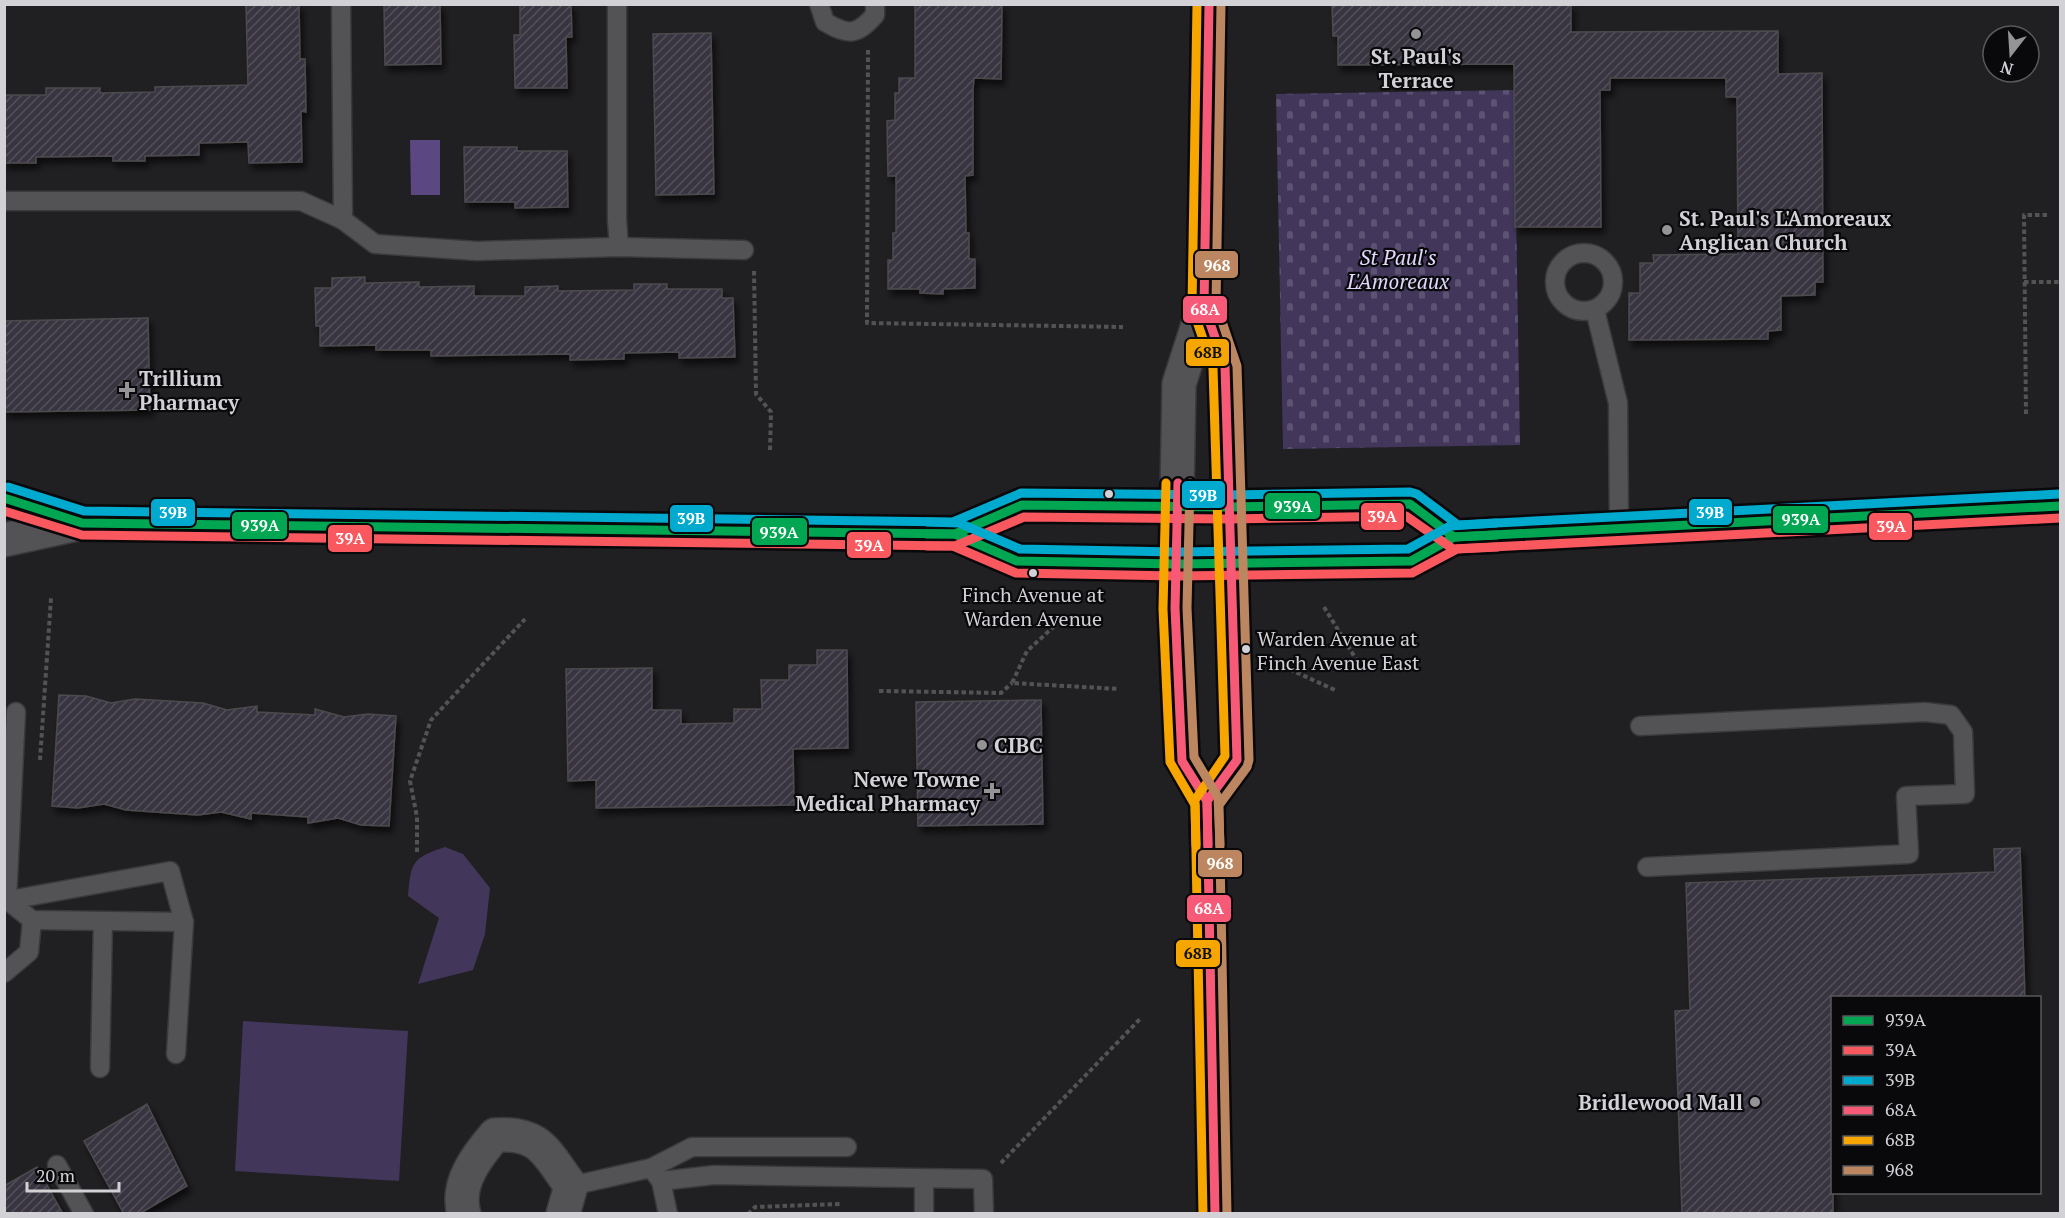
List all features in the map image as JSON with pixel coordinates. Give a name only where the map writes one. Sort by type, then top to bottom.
[{"type":"main road","points":[[1209,4],[1204,306],[1179,384],[1178,564],[1175,608],[1182,760],[1207,801],[1215,1214]]},
{"type":"main road","points":[[1204,306],[1225,366],[1229,564],[1238,760],[1207,801]]},
{"type":"main road","points":[[4,498],[82,523]]},
{"type":"main road","points":[[955,534],[1022,505],[1228,507],[1410,504],[1454,537]]},
{"type":"main road","points":[[4,540],[82,523],[955,534],[1017,561],[1229,564],[1411,561],[1454,537],[2061,507]]},
{"type":"main road","points":[[464,1214],[461,1204],[471,1163],[495,1135],[516,1133],[537,1142],[567,1200]]},
{"type":"lane","points":[[341,4],[343,220]]},
{"type":"lane","points":[[617,4],[619,247]]},
{"type":"lane","points":[[819,4],[825,22],[842,32],[862,29],[875,15],[875,4]]},
{"type":"lane","points":[[4,201],[301,201],[343,220],[375,244],[477,251],[619,247],[744,250]]},
{"type":"lane","points":[[1594,310],[1618,403],[1619,528]]},
{"type":"lane","points":[[6,901],[16,712]]},
{"type":"lane","points":[[1641,726],[1925,712],[1951,715],[1963,732],[1965,794],[1906,796],[1909,854],[1647,867]]},
{"type":"lane","points":[[6,901],[170,871],[184,922],[176,1054]]},
{"type":"lane","points":[[6,901],[32,920],[184,922]]},
{"type":"lane","points":[[4,973],[29,952],[32,920]]},
{"type":"lane","points":[[100,1068],[103,921]]},
{"type":"lane","points":[[656,1174],[692,1147],[847,1147]]},
{"type":"lane","points":[[57,1165],[84,1214]]},
{"type":"lane","points":[[567,1200],[656,1174],[983,1179],[984,1214]]},
{"type":"lane","points":[[656,1174],[668,1214]]},
{"type":"lane","points":[[924,1179],[924,1214]]},
{"type":"path","points":[[868,47],[867,324],[1124,327]]},
{"type":"path","points":[[2026,414],[2024,215],[2050,214]]},
{"type":"path","points":[[744,250],[755,273],[756,394],[771,412],[770,450]]},
{"type":"path","points":[[2024,282],[2061,282]]},
{"type":"path","points":[[38,767],[41,757],[51,598]]},
{"type":"path","points":[[1324,607],[1359,664]]},
{"type":"path","points":[[417,852],[417,817],[410,781],[431,720],[525,619]]},
{"type":"path","points":[[879,691],[1000,693],[1012,683],[1027,651],[1060,621]]},
{"type":"path","points":[[1276,663],[1337,691]]},
{"type":"path","points":[[1012,683],[1119,689]]},
{"type":"path","points":[[983,1179],[1030,1135],[1140,1019]]},
{"type":"path","points":[[748,1214],[755,1207],[844,1204]]},
{"type":"green space","name":"St Paul's L'Amoreaux","points":[[1514,90],[1520,445],[1283,449],[1276,94]]},
{"type":"green space","points":[[445,847],[463,854],[490,888],[485,934],[473,970],[418,984],[439,918],[408,896],[410,876],[412,868],[420,858]]},
{"type":"green space","points":[[243,1021],[408,1031],[399,1181],[235,1171]]},
{"type":"shaded area","points":[[410,140],[440,140],[440,195],[411,195]]},
{"type":"building","points":[[246,4],[299,4],[300,59],[305,59],[306,112],[301,111],[302,162],[249,163],[248,142],[199,143],[199,155],[145,156],[145,161],[113,161],[113,156],[36,157],[36,163],[4,163],[4,95],[46,95],[46,88],[100,88],[100,93],[155,92],[155,87],[248,85]]},
{"type":"building","points":[[384,4],[440,4],[441,64],[385,65]]},
{"type":"building","points":[[520,4],[571,4],[572,37],[566,37],[567,88],[515,88],[514,35],[520,35]]},
{"type":"building","points":[[915,4],[1002,4],[1001,79],[974,78],[973,175],[965,176],[966,233],[969,233],[969,259],[975,259],[975,288],[943,289],[943,294],[920,293],[920,289],[888,289],[888,260],[893,260],[893,233],[896,233],[896,176],[888,176],[887,121],[895,120],[895,93],[899,93],[899,78],[915,78]]},
{"type":"building","points":[[1332,4],[1571,4],[1571,32],[1778,31],[1778,74],[1822,73],[1823,282],[1815,282],[1815,295],[1781,296],[1781,330],[1768,331],[1768,339],[1629,340],[1629,293],[1640,293],[1640,263],[1654,263],[1653,255],[1738,254],[1737,97],[1726,97],[1726,78],[1610,78],[1610,90],[1600,90],[1601,227],[1515,227],[1514,64],[1338,65],[1338,36],[1333,36]]},
{"type":"building","points":[[711,33],[714,194],[656,195],[653,34]]},
{"type":"building","points":[[464,147],[517,147],[517,151],[567,151],[568,207],[515,208],[515,202],[465,202]]},
{"type":"building","points":[[365,277],[365,283],[419,282],[419,287],[474,286],[474,296],[525,296],[525,287],[558,286],[558,291],[634,290],[634,284],[667,284],[667,289],[722,289],[722,298],[733,298],[735,357],[679,358],[679,352],[624,353],[624,359],[570,360],[570,354],[431,356],[431,350],[376,350],[376,345],[320,346],[320,326],[316,326],[315,288],[332,288],[332,278]]},
{"type":"building","points":[[148,318],[150,410],[4,412],[4,321]]},
{"type":"building","points":[[817,650],[847,650],[848,748],[793,749],[794,805],[596,808],[596,780],[568,781],[566,669],[652,668],[652,710],[681,710],[681,724],[734,723],[734,709],[762,709],[761,680],[789,680],[789,665],[817,665]]},
{"type":"building","points":[[59,695],[86,696],[111,703],[135,699],[203,703],[227,710],[257,706],[257,712],[315,715],[315,709],[344,717],[368,714],[396,716],[389,826],[361,825],[338,818],[308,823],[308,817],[251,813],[251,819],[221,812],[198,815],[126,810],[104,804],[78,808],[52,806]]},
{"type":"building","points":[[1041,700],[1043,824],[918,826],[916,702]]},
{"type":"building","name":"Bridlewood Mall","points":[[2020,848],[2025,996],[1831,996],[1831,1194],[1833,1194],[1833,1214],[1682,1214],[1675,1011],[1690,1010],[1686,883],[1995,872],[1994,849]]},
{"type":"building","points":[[147,1104],[187,1186],[139,1214],[124,1214],[84,1141]]},
{"type":"building","points":[[37,1167],[63,1214],[4,1214],[4,1186]]},
{"type":"transit line","name":"68B","points":[[1197,4],[1192,307],[1213,368],[1225,756],[1195,800],[1203,1214]]},
{"type":"transit line","name":"68A","points":[[1209,4],[1204,306],[1225,366],[1237,760],[1207,801],[1215,1214]]},
{"type":"transit line","name":"968","points":[[1221,4],[1216,304],[1237,366],[1249,760],[1247,767],[1219,805],[1227,1214]]},
{"type":"transit line","name":"68B","points":[[1166,483],[1163,609],[1170,762],[1195,805],[1196,845]]},
{"type":"transit line","name":"68A","points":[[1178,483],[1175,608],[1182,761],[1207,801],[1208,845]]},
{"type":"transit line","name":"968","points":[[1190,483],[1187,608],[1194,757],[1218,797],[1220,845]]},
{"type":"transit line","name":"39B","points":[[8,487],[84,511],[953,522],[1021,493],[1228,495],[1410,492],[1417,494],[1458,525],[2059,494]]},
{"type":"transit line","name":"939A","points":[[4,498],[82,523],[955,534],[1022,505],[1228,507],[1410,504],[1454,537],[2060,506]]},
{"type":"transit line","name":"39A","points":[[4,511],[82,535],[955,546],[1024,517],[1228,519],[1406,516],[1453,549],[2060,518]]},
{"type":"transit line","name":"39B","points":[[927,522],[959,523],[1020,549],[1177,552],[1408,549],[1450,526],[1496,523]]},
{"type":"transit line","name":"939A","points":[[927,534],[955,534],[1017,561],[1177,564],[1411,561],[1454,537],[1497,535]]},
{"type":"transit line","name":"39A","points":[[927,546],[953,546],[1016,573],[1177,576],[1412,573],[1457,549],[1498,547]]},
{"type":"place","name":"St. Paul's Terrace","points":[[1416,34]]},
{"type":"place","name":"St. Paul's L'Amoreaux Anglican Church","points":[[1667,230]]},
{"type":"place","name":"Trillium Pharmacy","points":[[127,390]]},
{"type":"place","name":"Finch Avenue at Warden Avenue","points":[[1033,573]]},
{"type":"place","name":"Warden Avenue at Finch Avenue East","points":[[1246,649]]},
{"type":"place","name":"CIBC","points":[[982,745]]},
{"type":"place","name":"Newe Towne Medical Pharmacy","points":[[992,791]]},
{"type":"place","name":"Bridlewood Mall","points":[[1755,1102]]}]
